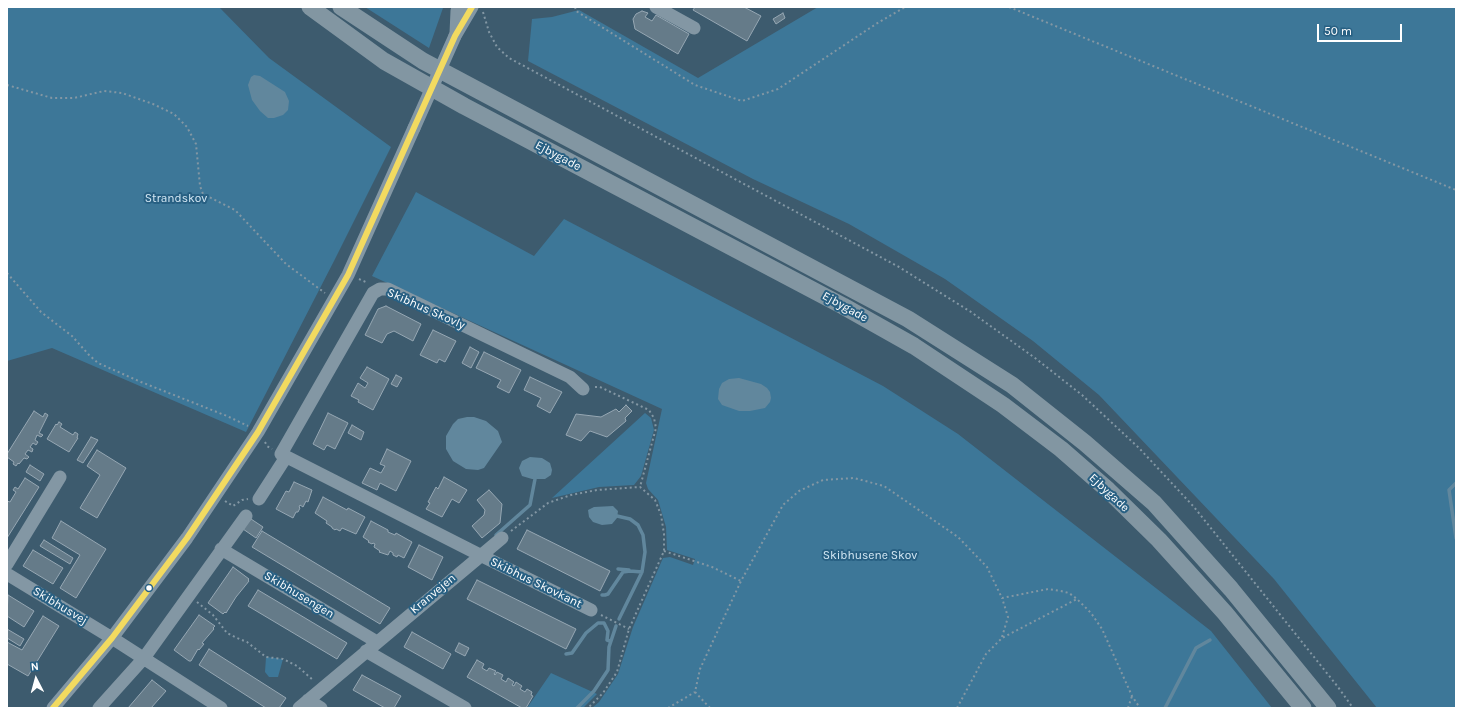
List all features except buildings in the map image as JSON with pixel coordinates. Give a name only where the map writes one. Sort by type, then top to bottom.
[{"type":"main road","name":"Ejbygade","points":[[310,7],[384,61],[464,106],[862,317],[914,346],[1003,406],[1060,449],[1108,490],[1160,540],[1225,614],[1303,708]]},
{"type":"main road","name":"Ejbygade","points":[[341,7],[423,61],[908,319],[1012,385],[1085,443],[1154,503],[1231,589],[1328,708]]},
{"type":"street","points":[[455,36],[457,11],[459,7]]},
{"type":"street","points":[[53,708],[112,638],[187,538],[258,432],[348,275],[455,36],[472,7]]},
{"type":"street","points":[[656,7],[694,28]]},
{"type":"street","name":"Skibhus Skovly","points":[[259,499],[373,293],[380,289],[388,289],[570,377],[583,389]]},
{"type":"street","points":[[284,456],[480,555]]},
{"type":"street","points":[[7,564],[60,477]]},
{"type":"street","points":[[100,708],[144,658],[246,516]]},
{"type":"street","name":"Kranvejen","points":[[303,704],[502,538]]},
{"type":"street","name":"Skibhusengen","points":[[221,549],[377,642]]},
{"type":"street","name":"Skibhus Skovkant","points":[[480,555],[591,610]]},
{"type":"street","name":"Skibhusvej","points":[[7,574],[112,638]]},
{"type":"street","points":[[112,638],[221,708]]},
{"type":"street","points":[[366,651],[465,708]]},
{"type":"street","name":"Kranvejen","points":[[303,704],[321,708]]},
{"type":"path","points":[[575,7],[576,11],[696,85],[742,101],[778,89],[876,24],[905,7]]},
{"type":"path","points":[[1009,7],[1456,190]]},
{"type":"path","points":[[7,85],[52,98],[74,98],[104,91],[122,93],[153,104],[174,114],[187,127],[196,144],[200,186],[203,194],[235,210],[286,264],[334,300]]},
{"type":"path","points":[[7,273],[42,312],[72,336],[98,364],[227,416],[258,432],[267,446],[284,456]]},
{"type":"path","points":[[348,275],[380,289]]},
{"type":"path","points":[[583,389],[600,387],[649,410],[654,418],[656,428],[640,487]]},
{"type":"path","points":[[668,708],[695,692],[700,669],[741,581],[783,505],[800,490],[823,480],[854,478],[884,486],[958,536],[987,567],[1002,598],[1008,617],[1002,638]]},
{"type":"path","points":[[502,538],[548,504],[571,495],[597,490],[640,487],[655,500],[661,515],[664,534],[664,551],[629,629],[617,672],[603,693],[588,708]]},
{"type":"path","points":[[216,495],[234,506],[242,500],[247,499],[258,503],[259,499]]},
{"type":"path","points":[[664,551],[712,567],[741,581]]},
{"type":"path","points":[[1002,598],[1048,589],[1061,590],[1069,593],[1077,599],[1091,613],[1102,629],[1132,696],[1140,708]]},
{"type":"path","points":[[188,596],[213,615],[227,633],[247,642],[266,657],[284,659],[297,666],[322,688]]},
{"type":"path","points":[[957,708],[986,654],[1002,638],[1077,599]]},
{"type":"path","points":[[591,610],[629,629]]},
{"type":"path","points":[[695,692],[710,708]]},
{"type":"path","points":[[1128,708],[1132,696]]},
{"type":"green space","name":"Strandskov","points":[[7,7],[219,7],[269,58],[391,147],[246,432],[52,348],[7,361]]},
{"type":"green space","points":[[365,7],[443,7],[443,8],[429,48]]},
{"type":"green space","points":[[818,7],[1456,7],[1456,708],[1377,708],[1274,579],[1099,395],[1033,341],[945,279],[849,224],[753,179],[528,61],[532,19],[552,17],[579,10],[698,78]]},
{"type":"green space","name":"Skibhusene Skov","points":[[416,192],[534,256],[564,219],[883,386],[958,434],[1211,631],[1272,708],[592,708],[599,702],[618,674],[633,627],[663,558],[670,557],[693,565],[695,559],[667,550],[666,527],[658,500],[648,489],[646,483],[662,409],[372,276]]},
{"type":"green space","points":[[645,413],[651,418],[654,430],[641,476],[634,485],[599,487],[552,498]]},
{"type":"green space","points":[[266,657],[283,659],[278,677],[269,677],[265,672]]},
{"type":"green space","points":[[551,673],[597,694],[583,708],[527,708]]},
{"type":"shaded area","points":[[254,75],[260,76],[285,92],[289,101],[288,110],[283,115],[268,118],[260,111],[252,100],[248,85],[251,77]]},
{"type":"shaded area","points":[[739,378],[761,384],[767,388],[770,392],[771,398],[770,402],[765,408],[750,411],[739,411],[722,405],[718,399],[719,389],[722,383],[729,379]]},
{"type":"shaded area","points":[[474,417],[486,421],[498,431],[502,442],[484,468],[478,470],[466,469],[453,461],[446,449],[446,436],[453,424],[458,419]]},
{"type":"shaded area","points":[[530,457],[542,458],[550,463],[552,470],[551,475],[545,479],[532,479],[522,476],[519,468],[522,461]]},
{"type":"shaded area","points":[[613,506],[618,511],[617,518],[612,524],[602,525],[593,522],[589,517],[588,510],[594,507]]},
{"type":"waterway","points":[[496,535],[530,505],[535,479]]},
{"type":"waterway","points":[[1456,483],[1449,490],[1456,538]]},
{"type":"waterway","points":[[617,516],[630,519],[638,525],[643,535],[645,552],[642,572],[619,619]]},
{"type":"waterway","points":[[618,569],[629,570]]},
{"type":"waterway","points":[[602,595],[608,594],[623,572],[642,572]]},
{"type":"waterway","points":[[566,654],[572,653],[586,633],[598,623],[604,623],[608,631],[607,640],[610,641]]},
{"type":"waterway","points":[[577,708],[594,691],[608,670],[609,647],[616,626]]},
{"type":"waterway","points":[[1165,708],[1196,648],[1210,640]]},
{"type":"transit line","points":[[53,708],[112,638],[187,538],[258,432],[348,275],[455,36],[472,7]]}]
